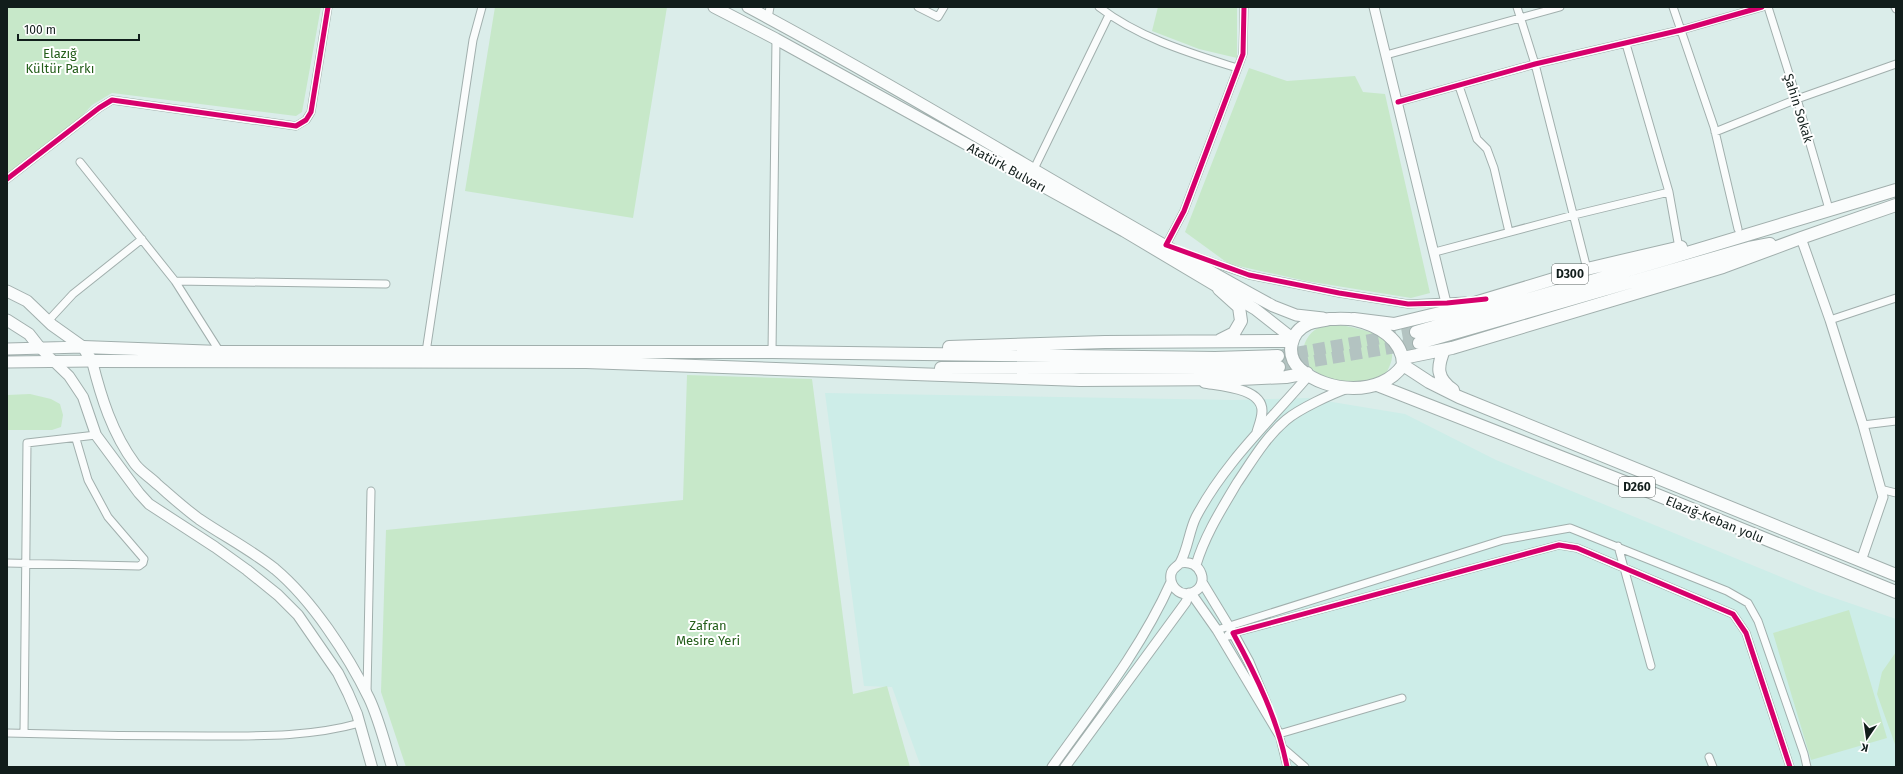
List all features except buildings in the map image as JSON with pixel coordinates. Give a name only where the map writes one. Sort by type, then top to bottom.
[{"type":"highway","name":"D300","points":[[1354,319],[1394,324],[1447,307],[1486,299],[1587,269],[1678,248],[1738,229],[1787,222],[1896,190]]},
{"type":"highway","points":[[1403,361],[1399,347],[1390,336],[1375,327],[1354,319],[1330,319],[1309,324],[1298,331],[1292,340],[1291,353],[1299,368],[1308,374],[1326,383],[1349,388],[1377,385],[1390,378],[1403,361],[1723,267],[1896,205]]},
{"type":"highway","points":[[1787,222],[1418,337],[1748,248],[1801,238]]},
{"type":"highway","points":[[1216,341],[1234,333],[1242,320],[1239,307],[1220,289]]},
{"type":"highway","points":[[772,352],[1082,343],[1292,340]]},
{"type":"highway","points":[[82,347],[220,352],[772,352],[1215,358],[1279,361],[1080,366],[777,369]]},
{"type":"highway","name":"D260","points":[[1444,350],[1438,364],[1440,376],[1448,386],[1471,402]]},
{"type":"highway","points":[[92,361],[586,362],[1080,380],[1286,377],[1308,374]]},
{"type":"highway","name":"Elazığ-Keban yolu","points":[[1403,361],[1429,382],[1471,402],[1896,575]]},
{"type":"highway","name":"Elazığ-Keban yolu","points":[[1377,385],[1633,485],[1896,592]]},
{"type":"main road","name":"Atatürk Bulvarı","points":[[714,7],[776,39],[1124,231],[1255,309],[1292,340]]},
{"type":"main road","name":"Atatürk Bulvarı","points":[[748,7],[769,12],[1033,171],[1166,245],[1218,277],[1273,306],[1296,315],[1330,319]]},
{"type":"main road","points":[[7,291],[27,301],[48,321],[82,347],[92,361],[103,403],[135,464],[175,500],[199,519],[240,544],[275,569],[298,591],[348,658],[367,695],[392,767]]},
{"type":"main road","points":[[7,320],[29,334],[40,348],[69,376],[83,397],[96,436],[138,493],[149,504],[215,547],[247,570],[298,614],[338,673],[348,692],[360,723],[372,767]]},
{"type":"main road","points":[[7,349],[82,347]]},
{"type":"main road","points":[[7,362],[92,361]]},
{"type":"street","points":[[7,179],[99,108],[112,100],[296,126],[306,120],[311,112],[328,7]]},
{"type":"street","points":[[426,352],[473,40],[482,7]]},
{"type":"street","points":[[918,7],[938,17],[944,7]]},
{"type":"street","points":[[1099,7],[1109,15],[1170,46],[1237,68]]},
{"type":"street","points":[[1244,7],[1243,54],[1184,211],[1166,245],[1249,275],[1408,304],[1447,307],[1435,252],[1374,7]]},
{"type":"street","points":[[1517,7],[1535,64],[1587,269]]},
{"type":"street","points":[[1386,55],[1519,17],[1560,7]]},
{"type":"street","points":[[1673,7],[1715,132],[1738,229]]},
{"type":"street","points":[[1398,102],[1535,64],[1626,44],[1762,7]]},
{"type":"street","name":"Şahin Sokak","points":[[1768,7],[1829,209]]},
{"type":"street","points":[[1033,171],[1109,15]]},
{"type":"street","points":[[772,352],[776,39]]},
{"type":"street","points":[[1626,44],[1668,192],[1678,248]]},
{"type":"street","points":[[1715,132],[1797,99],[1896,64]]},
{"type":"street","points":[[1459,86],[1477,139],[1487,149],[1492,161],[1509,232]]},
{"type":"street","points":[[80,162],[175,281],[220,352]]},
{"type":"street","points":[[1435,252],[1668,192]]},
{"type":"street","points":[[1801,238],[1830,320],[1863,425],[1883,497],[1861,561]]},
{"type":"street","points":[[48,321],[73,294],[142,239]]},
{"type":"street","points":[[175,281],[386,284]]},
{"type":"street","points":[[1830,320],[1896,298]]},
{"type":"street","points":[[1052,767],[1138,643],[1160,607],[1171,582],[1172,570],[1180,563],[1195,518],[1210,493],[1239,453],[1308,374]]},
{"type":"street","points":[[1177,379],[1232,388],[1254,395],[1262,409],[1261,420],[1256,435]]},
{"type":"street","points":[[1196,565],[1201,548],[1219,513],[1259,448],[1286,419],[1331,394],[1349,388]]},
{"type":"street","points":[[1863,425],[1896,421]]},
{"type":"street","points":[[24,733],[27,443],[96,436]]},
{"type":"street","points":[[7,563],[139,566],[144,561],[144,559],[108,518],[88,480],[76,438]]},
{"type":"street","points":[[1880,489],[1896,493]]},
{"type":"street","points":[[367,695],[372,492]]},
{"type":"street","points":[[1219,634],[1503,540],[1570,528],[1618,546],[1727,592],[1748,603],[1758,622],[1804,754],[1807,767]]},
{"type":"street","points":[[1231,629],[1559,545],[1577,548],[1733,614],[1746,633],[1790,767]]},
{"type":"street","points":[[1618,546],[1651,666]]},
{"type":"street","points":[[1180,563],[1190,562],[1196,565],[1201,572],[1202,582],[1249,662],[1279,734],[1287,767]]},
{"type":"street","points":[[1171,582],[1181,593],[1190,593]]},
{"type":"street","points":[[1065,767],[1186,602],[1190,593],[1199,587],[1202,582]]},
{"type":"street","points":[[1190,593],[1219,634],[1279,734]]},
{"type":"street","points":[[1279,734],[1402,698]]},
{"type":"street","points":[[7,733],[115,736],[278,736],[316,733],[360,723]]},
{"type":"street","points":[[1283,748],[1305,767]]},
{"type":"street","points":[[1709,757],[1713,767]]},
{"type":"shaded area","points":[[825,393],[1233,400],[1308,398],[1405,414],[1496,460],[1820,593],[1896,619],[1896,767],[921,767],[892,687],[864,686]]},
{"type":"green space","name":"Elazığ Kültür Parkı","points":[[7,7],[321,7],[302,112],[296,116],[112,93],[92,105],[80,118],[7,174]]},
{"type":"green space","points":[[495,7],[667,7],[633,218],[465,191]]},
{"type":"green space","points":[[1158,7],[1237,7],[1237,58],[1199,49],[1152,31]]},
{"type":"green space","points":[[1249,68],[1287,81],[1355,76],[1363,92],[1385,94],[1430,293],[1411,298],[1306,281],[1229,264],[1185,232]]},
{"type":"green space","points":[[1341,325],[1368,332],[1385,341],[1390,347],[1392,355],[1390,365],[1384,375],[1365,382],[1348,382],[1324,376],[1310,367],[1306,361],[1303,349],[1308,337],[1323,326]]},
{"type":"green space","name":"Zafran Mesire Yeri","points":[[687,375],[812,379],[853,694],[887,686],[910,767],[406,767],[381,692],[386,530],[683,500]]},
{"type":"green space","points":[[30,394],[51,399],[60,404],[63,415],[61,427],[52,430],[7,430],[7,395]]},
{"type":"green space","points":[[1849,610],[1887,738],[1811,760],[1773,633]]},
{"type":"green space","points":[[1896,652],[1896,747],[1877,694],[1882,672]]},
{"type":"tunnel","points":[[1278,356],[1416,332]]},
{"type":"tunnel","points":[[1279,367],[1419,343]]},
{"type":"cycle path","points":[[7,179],[99,108],[112,100],[296,126],[306,120],[311,112],[328,7]]},
{"type":"cycle path","points":[[1244,7],[1243,54],[1184,211],[1166,245],[1249,275],[1339,293],[1408,304],[1447,303],[1486,299]]},
{"type":"cycle path","points":[[1398,102],[1535,64],[1681,30],[1762,7]]},
{"type":"cycle path","points":[[1287,767],[1272,715],[1250,665],[1233,633],[1559,545],[1577,548],[1733,614],[1746,633],[1790,767]]}]
